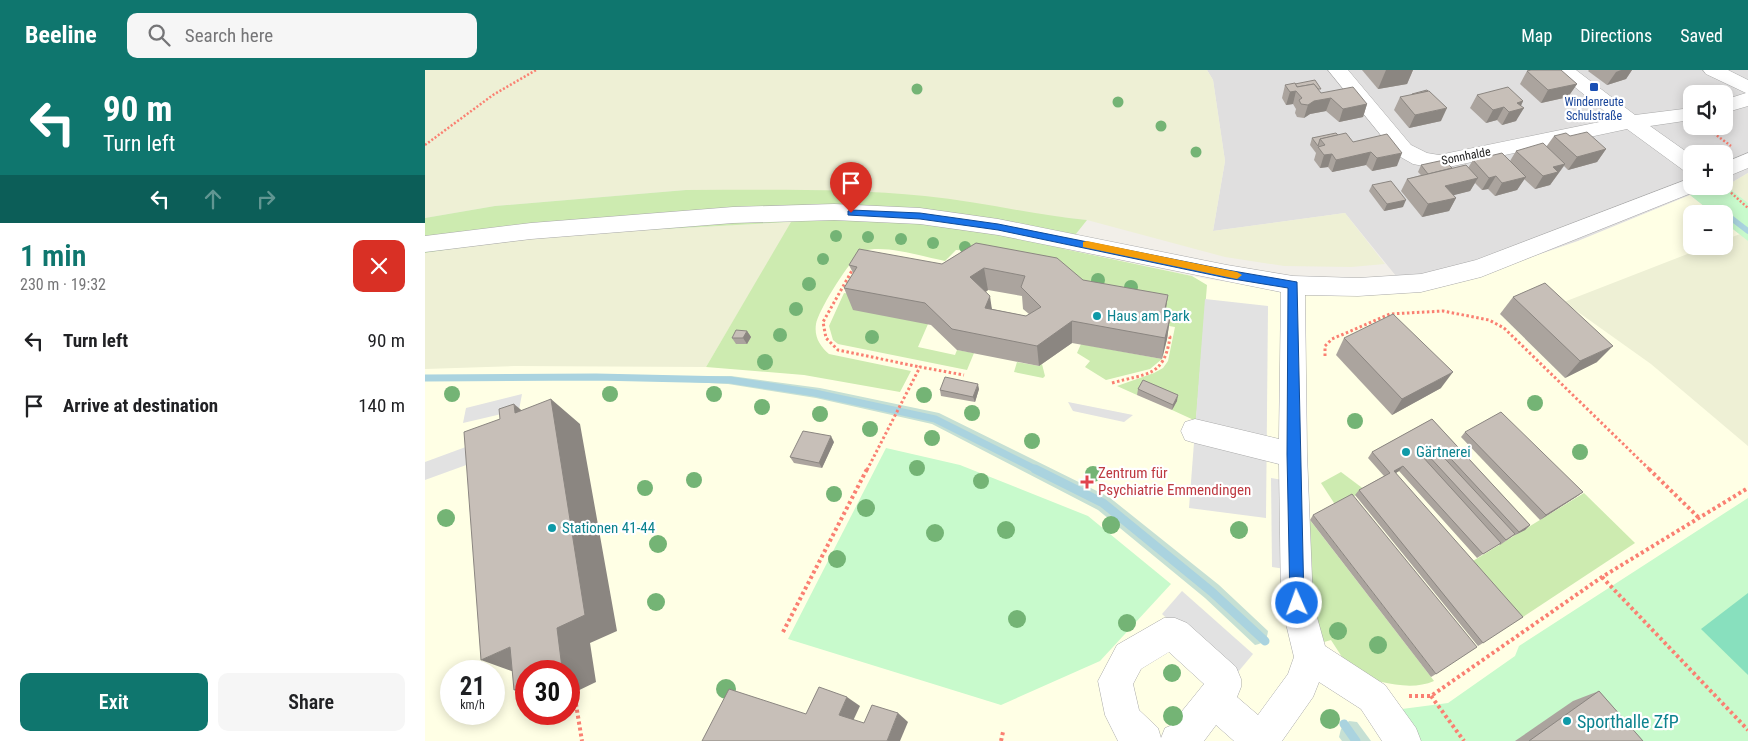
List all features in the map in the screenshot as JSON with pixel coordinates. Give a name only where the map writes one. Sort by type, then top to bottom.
[{"type":"street","name":"Sonnhalde","points":[[1338,70],[1404,150],[1411,155],[1430,162],[1439,162],[1631,122],[1683,115]]},
{"type":"street","points":[[1564,70],[1631,122],[1683,158]]},
{"type":"street","points":[[1713,70],[1748,88]]},
{"type":"street","points":[[1733,104],[1748,99]]},
{"type":"street","points":[[1733,169],[1743,155]]},
{"type":"street","points":[[425,244],[560,228],[733,215],[834,212],[920,216],[998,227],[1227,274],[1293,285],[1358,287],[1421,283],[1481,268],[1683,188]]},
{"type":"street","points":[[1214,700],[1260,741],[1301,685],[1311,657],[1297,603],[1293,454],[1293,285]]},
{"type":"street","points":[[1195,431],[1267,450],[1293,454]]},
{"type":"street","points":[[1145,741],[1132,734],[1120,712],[1115,681],[1129,658],[1164,635],[1175,635],[1224,679],[1224,687],[1182,740],[1178,741]]},
{"type":"street","points":[[1311,657],[1373,697],[1403,741]]},
{"type":"path","points":[[425,145],[466,113],[536,70]]},
{"type":"path","points":[[1716,135],[1743,155]]},
{"type":"path","points":[[1732,195],[1748,208]]},
{"type":"path","points":[[856,264],[823,322],[823,329],[829,345],[838,350],[964,375]]},
{"type":"path","points":[[842,287],[849,289]]},
{"type":"path","points":[[1325,356],[1325,346],[1333,339],[1390,314],[1443,311],[1489,320],[1504,328],[1699,518]]},
{"type":"path","points":[[1112,383],[1153,371],[1161,366],[1165,359],[1170,337],[1161,335]]},
{"type":"path","points":[[783,632],[921,367]]},
{"type":"path","points":[[1373,697],[1431,696],[1602,577],[1748,488]]},
{"type":"path","points":[[1602,577],[1748,730]]},
{"type":"path","points":[[1431,696],[1464,741]]},
{"type":"path","points":[[579,725],[582,741]]},
{"type":"path","points":[[1001,741],[1003,732]]},
{"type":"shaded area","points":[[425,70],[1207,70],[1213,80],[1225,161],[1213,231],[1345,213],[1385,264],[1351,267],[1284,266],[1225,257],[1087,220],[811,190],[686,190],[495,206],[425,218]]},
{"type":"shaded area","points":[[1207,70],[1748,70],[1748,173],[1733,182],[1733,145],[1683,145],[1683,195],[1690,195],[1578,241],[1457,283],[1409,292],[1345,213],[1213,231],[1225,161],[1213,80]]},
{"type":"shaded area","points":[[1748,173],[1748,203],[1733,191],[1733,182]]},
{"type":"shaded area","name":"Zentrum für Psychiatrie Emmendingen","points":[[1690,195],[1703,205],[1683,205],[1683,255],[1733,255],[1733,229],[1748,241],[1748,741],[425,741],[425,253],[792,222],[1064,249],[1207,279],[1292,291],[1457,283],[1578,241]]},
{"type":"shaded area","points":[[792,222],[706,367],[514,366],[425,369],[425,253],[537,236]]},
{"type":"shaded area","points":[[1740,234],[1748,241],[1748,446],[1651,364],[1564,302],[1685,255],[1733,255],[1733,237]]},
{"type":"shaded area","points":[[1205,299],[1268,306],[1266,518],[1189,508]]},
{"type":"shaded area","points":[[731,376],[820,388],[939,413],[1109,497],[1219,585],[1268,631],[1267,637],[1263,642],[1255,645],[1205,598],[1098,510],[932,424],[816,398],[728,384],[596,377]]},
{"type":"shaded area","points":[[522,394],[519,410],[463,423],[466,408]]},
{"type":"shaded area","points":[[1068,402],[1133,415],[1124,422],[1073,411]]},
{"type":"shaded area","points":[[501,434],[502,452],[425,480],[425,462]]},
{"type":"shaded area","points":[[1271,478],[1283,480],[1285,569],[1272,567]]},
{"type":"shaded area","points":[[1182,591],[1253,654],[1233,678],[1162,614]]},
{"type":"shaded area","points":[[1349,721],[1357,722],[1371,741],[1342,741],[1339,737],[1341,729]]},
{"type":"green space","points":[[686,190],[806,190],[895,193],[945,198],[1087,220],[1064,249],[1192,276],[1207,285],[1196,421],[1172,410],[1177,401],[1143,386],[1137,395],[1117,386],[1154,373],[1163,368],[1168,361],[1175,327],[1163,325],[1165,316],[976,251],[956,250],[945,261],[893,250],[872,249],[864,251],[844,272],[818,317],[816,333],[818,341],[829,354],[911,371],[900,392],[804,375],[706,367],[791,222],[537,236],[425,253],[425,218],[495,206]]},
{"type":"green space","points":[[1733,191],[1748,203],[1748,241],[1733,229],[1733,205],[1703,205],[1690,195],[1733,195]]},
{"type":"green space","points":[[844,293],[861,296],[928,324],[918,347],[955,355],[957,350],[974,353],[967,370],[838,344],[833,340],[829,326]]},
{"type":"green space","points":[[1081,344],[1162,359],[1150,369],[1106,380],[1085,367],[1090,361],[1077,353]]},
{"type":"green space","points":[[1017,362],[1039,366],[1042,364],[1045,376],[1043,378],[1014,372]]},
{"type":"green space","points":[[886,448],[960,465],[1088,516],[1171,584],[1100,661],[1001,705],[788,639]]},
{"type":"green space","points":[[1341,472],[1365,490],[1336,506],[1321,483]]},
{"type":"green space","points":[[1584,493],[1635,543],[1517,621],[1468,564]]},
{"type":"green space","points":[[1748,498],[1748,741],[1414,741],[1398,720],[1402,709],[1448,703],[1515,656],[1519,646]]},
{"type":"green space","points":[[1306,515],[1434,681],[1414,686],[1393,684],[1353,674],[1331,640],[1324,642],[1314,621]]},
{"type":"green space","points":[[1748,593],[1748,675],[1701,629]]},
{"type":"building","points":[[1561,70],[1577,84],[1548,90],[1527,71]]},
{"type":"building","points":[[1315,80],[1321,89],[1318,89],[1314,84],[1297,87],[1295,84]]},
{"type":"building","points":[[1295,83],[1297,87],[1314,84],[1321,93],[1353,87],[1367,104],[1343,109],[1331,98],[1314,101],[1308,105],[1301,104],[1299,100],[1302,98],[1296,91],[1290,92],[1285,85]]},
{"type":"building","points":[[1508,87],[1523,101],[1517,103],[1524,108],[1509,112],[1504,107],[1493,110],[1477,95]]},
{"type":"building","points":[[1427,90],[1428,91],[1412,94]]},
{"type":"building","points":[[1429,91],[1447,108],[1415,115],[1400,97]]},
{"type":"building","points":[[1587,132],[1606,149],[1577,157],[1554,136],[1566,133],[1570,136]]},
{"type":"building","points":[[1336,133],[1338,135],[1320,139],[1318,146],[1312,138]]},
{"type":"building","points":[[1346,133],[1353,142],[1387,134],[1402,153],[1377,158],[1371,152],[1336,160],[1332,154],[1324,155],[1318,147],[1325,145],[1320,139]]},
{"type":"building","points":[[1543,143],[1565,164],[1553,167],[1558,172],[1543,176],[1516,151]]},
{"type":"building","points":[[1502,153],[1526,177],[1502,183],[1496,176],[1489,178],[1473,160]]},
{"type":"building","points":[[1444,160],[1452,168],[1428,174],[1421,165]]},
{"type":"building","points":[[1466,165],[1478,178],[1445,186],[1456,198],[1428,204],[1407,179]]},
{"type":"building","points":[[1391,181],[1406,200],[1387,204],[1372,185]]},
{"type":"building","points":[[976,243],[1057,258],[1083,280],[1168,295],[1163,317],[1170,318],[1165,338],[1072,321],[1037,346],[952,329],[925,303],[844,288],[857,267],[849,265],[859,249],[942,264]],"holes":[[[984,268],[1025,276],[1021,287],[1041,307],[1026,316],[985,308],[990,296],[970,277]]]},
{"type":"building","points":[[1545,283],[1613,346],[1580,361],[1513,297]]},
{"type":"building","points":[[1393,314],[1453,372],[1402,399],[1344,338]]},
{"type":"building","points":[[736,330],[747,331],[743,338],[732,338]]},
{"type":"building","points":[[945,377],[978,384],[973,397],[940,390]]},
{"type":"building","points":[[1143,380],[1178,395],[1173,405],[1138,389]]},
{"type":"building","points":[[551,399],[585,615],[557,628],[561,660],[515,660],[514,690],[510,647],[481,660],[464,432],[500,419],[499,409],[514,404],[515,413]]},
{"type":"building","points":[[1501,412],[1583,492],[1546,515],[1465,432]]},
{"type":"building","points":[[1432,419],[1530,525],[1519,532],[1439,446],[1435,448],[1515,534],[1506,540],[1426,453],[1422,456],[1501,543],[1483,554],[1403,466],[1394,471],[1523,617],[1483,643],[1359,490],[1390,473],[1372,452]]},
{"type":"building","points":[[803,431],[831,436],[819,463],[790,457]]},
{"type":"building","points":[[1352,494],[1477,647],[1436,674],[1313,515]]},
{"type":"building","points":[[819,687],[847,697],[839,715],[864,723],[872,705],[898,713],[887,741],[702,741],[729,689],[806,714]]},
{"type":"building","points":[[1599,691],[1643,741],[1529,741]]},
{"type":"waterway","points":[[1733,219],[1748,231]]},
{"type":"waterway","points":[[425,378],[596,377],[730,380],[815,393],[935,419],[1103,503],[1212,592],[1265,641]]},
{"type":"waterway","points":[[1344,724],[1356,741]]},
{"type":"slow traffic","points":[[1087,244],[1237,275]]},
{"type":"place","name":"Windenreute Schulstraße","points":[[1594,87]]},
{"type":"place","name":"Haus am Park","points":[[1097,316]]},
{"type":"place","name":"Gärtnerei","points":[[1406,452]]},
{"type":"place","name":"Zentrum für Psychiatrie Emmendingen","points":[[1087,482]]},
{"type":"place","name":"Stationen 41-44","points":[[552,528]]},
{"type":"place","name":"Sporthalle ZfP","points":[[1567,721]]},
{"type":"route","points":[[851,213],[920,216],[998,227],[1227,274],[1293,285],[1293,454],[1297,603]]}]
